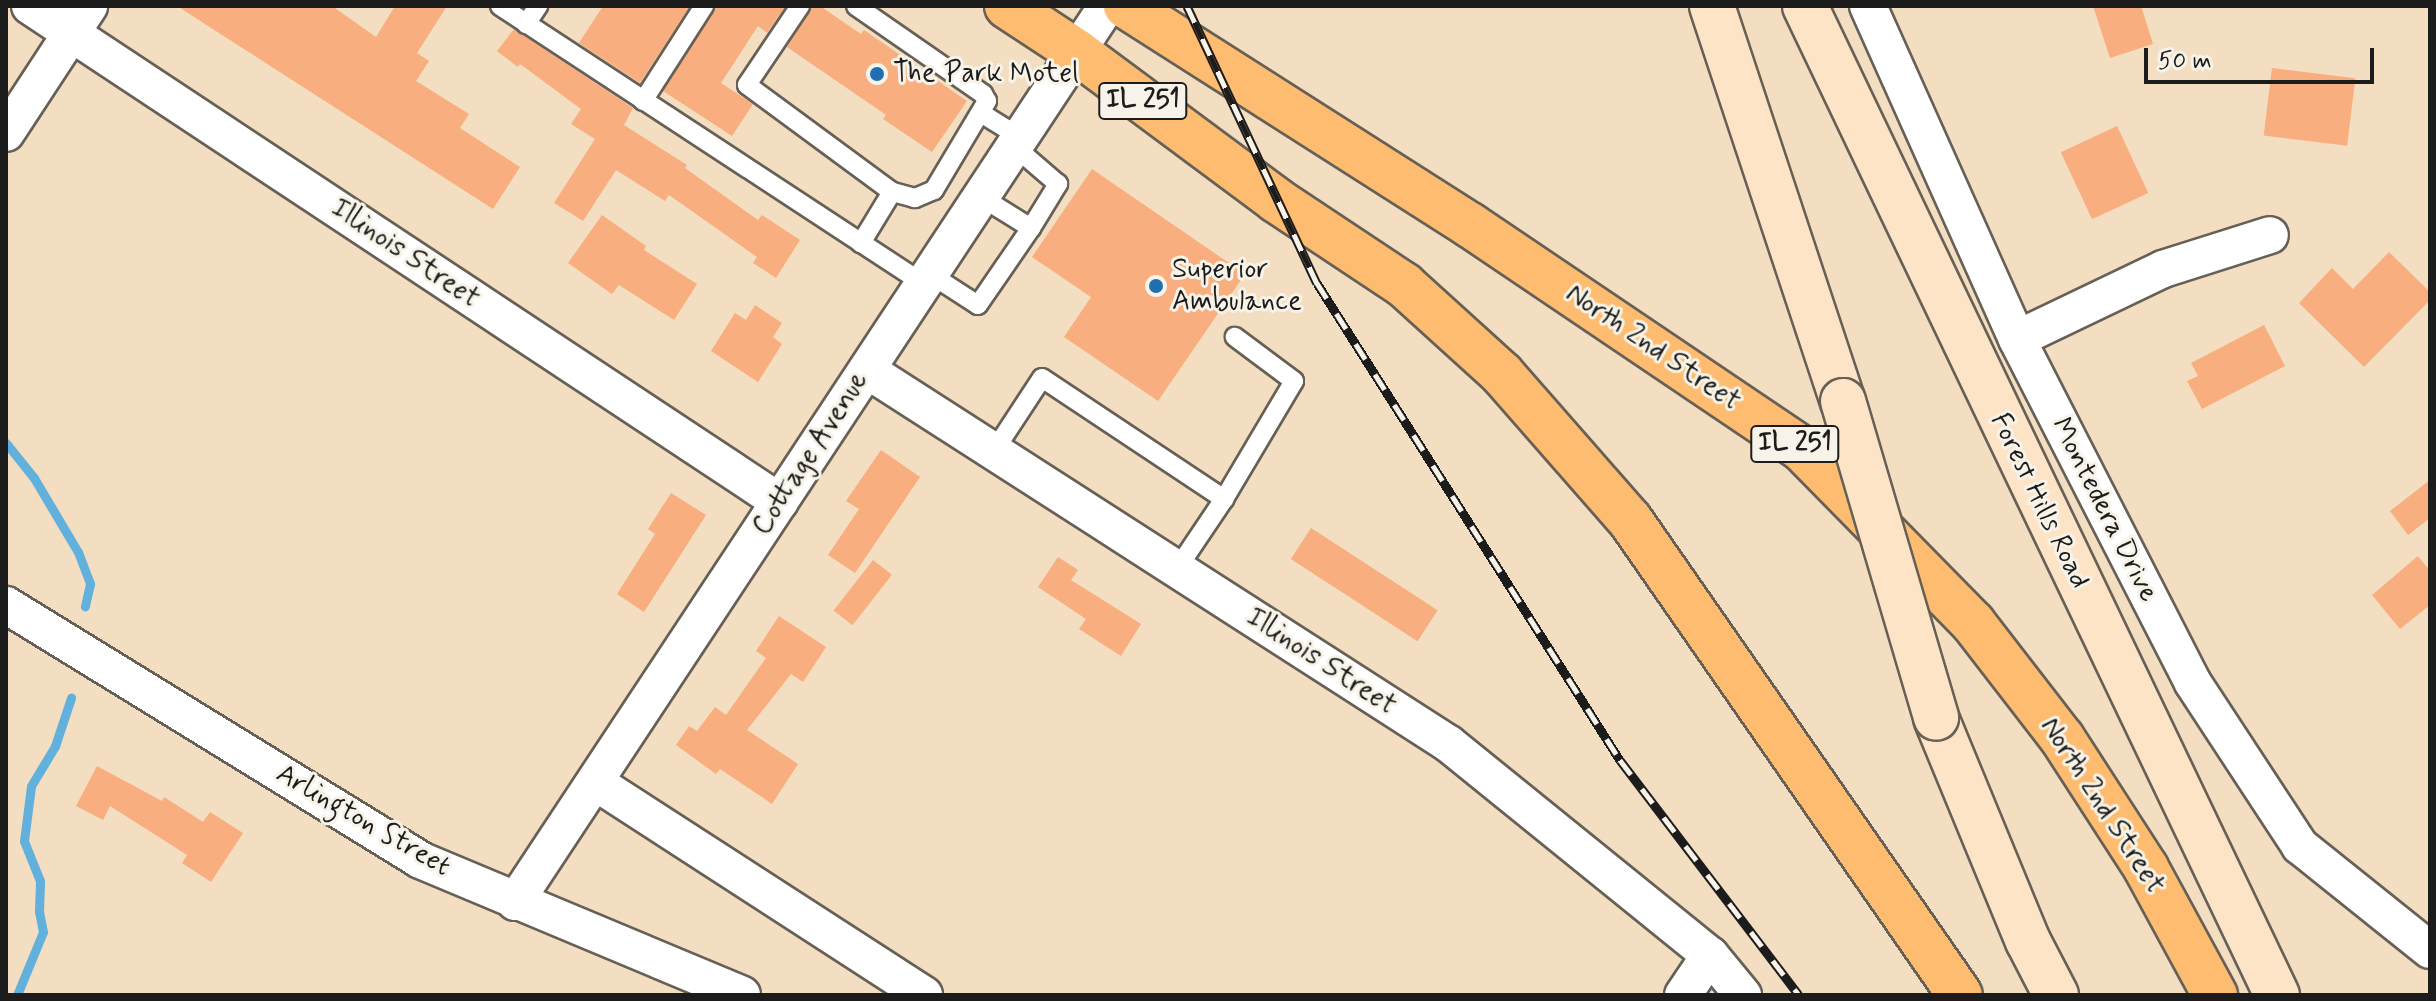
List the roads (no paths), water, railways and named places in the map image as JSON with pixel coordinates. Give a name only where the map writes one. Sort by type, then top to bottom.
[{"type":"main road","name":"IL 251","points":[[1007,6],[1077,52],[1276,200],[1404,285],[1502,374],[1630,520],[1960,995]]},
{"type":"main road","name":"North 2nd Street","points":[[1126,6],[1470,225],[1801,448],[1973,623],[2062,738],[2146,868],[2215,995]]},
{"type":"street","name":"Illinois Street","points":[[30,6],[80,19],[780,502]]},
{"type":"street","name":"Cottage Avenue","points":[[515,902],[1107,6]]},
{"type":"street","points":[[1712,6],[1843,401],[1936,718],[2028,941],[2056,995]]},
{"type":"street","name":"Forest Hills Road","points":[[1805,6],[2277,995]]},
{"type":"street","name":"Montedera Drive","points":[[1868,6],[2017,339],[2193,683],[2300,846],[2430,950]]},
{"type":"street","points":[[6,133],[80,19]]},
{"type":"street","points":[[2017,339],[2163,269],[2270,235]]},
{"type":"street","name":"Illinois Street","points":[[867,370],[1449,744],[1710,955],[1743,995]]},
{"type":"street","name":"Arlington Street","points":[[6,605],[420,860],[742,995]]},
{"type":"street","points":[[595,782],[924,995]]},
{"type":"street","points":[[1683,995],[1710,955]]},
{"type":"lane","points":[[500,6],[861,243],[978,305],[1058,184],[1018,143],[981,113]]},
{"type":"lane","points":[[526,24],[538,6]]},
{"type":"lane","points":[[643,101],[704,6]]},
{"type":"lane","points":[[800,6],[747,85],[892,192],[915,198],[934,190],[987,101],[983,94],[856,6]]},
{"type":"lane","points":[[861,243],[892,192]]},
{"type":"lane","points":[[981,197],[1031,228]]},
{"type":"lane","points":[[1177,569],[1224,499],[1294,381],[1235,337]]},
{"type":"lane","points":[[994,451],[1042,378],[1224,499]]},
{"type":"waterway","points":[[6,443],[34,478],[78,552],[90,584],[85,606]]},
{"type":"waterway","points":[[17,995],[43,932],[39,911],[40,881],[24,841],[31,786],[55,746],[71,698]]},
{"type":"railway","points":[[1187,6],[1317,283],[1620,760],[1799,995]]},
{"type":"place","name":"The Park Motel","points":[[877,74]]},
{"type":"place","name":"Superior Ambulance","points":[[1156,286]]}]
